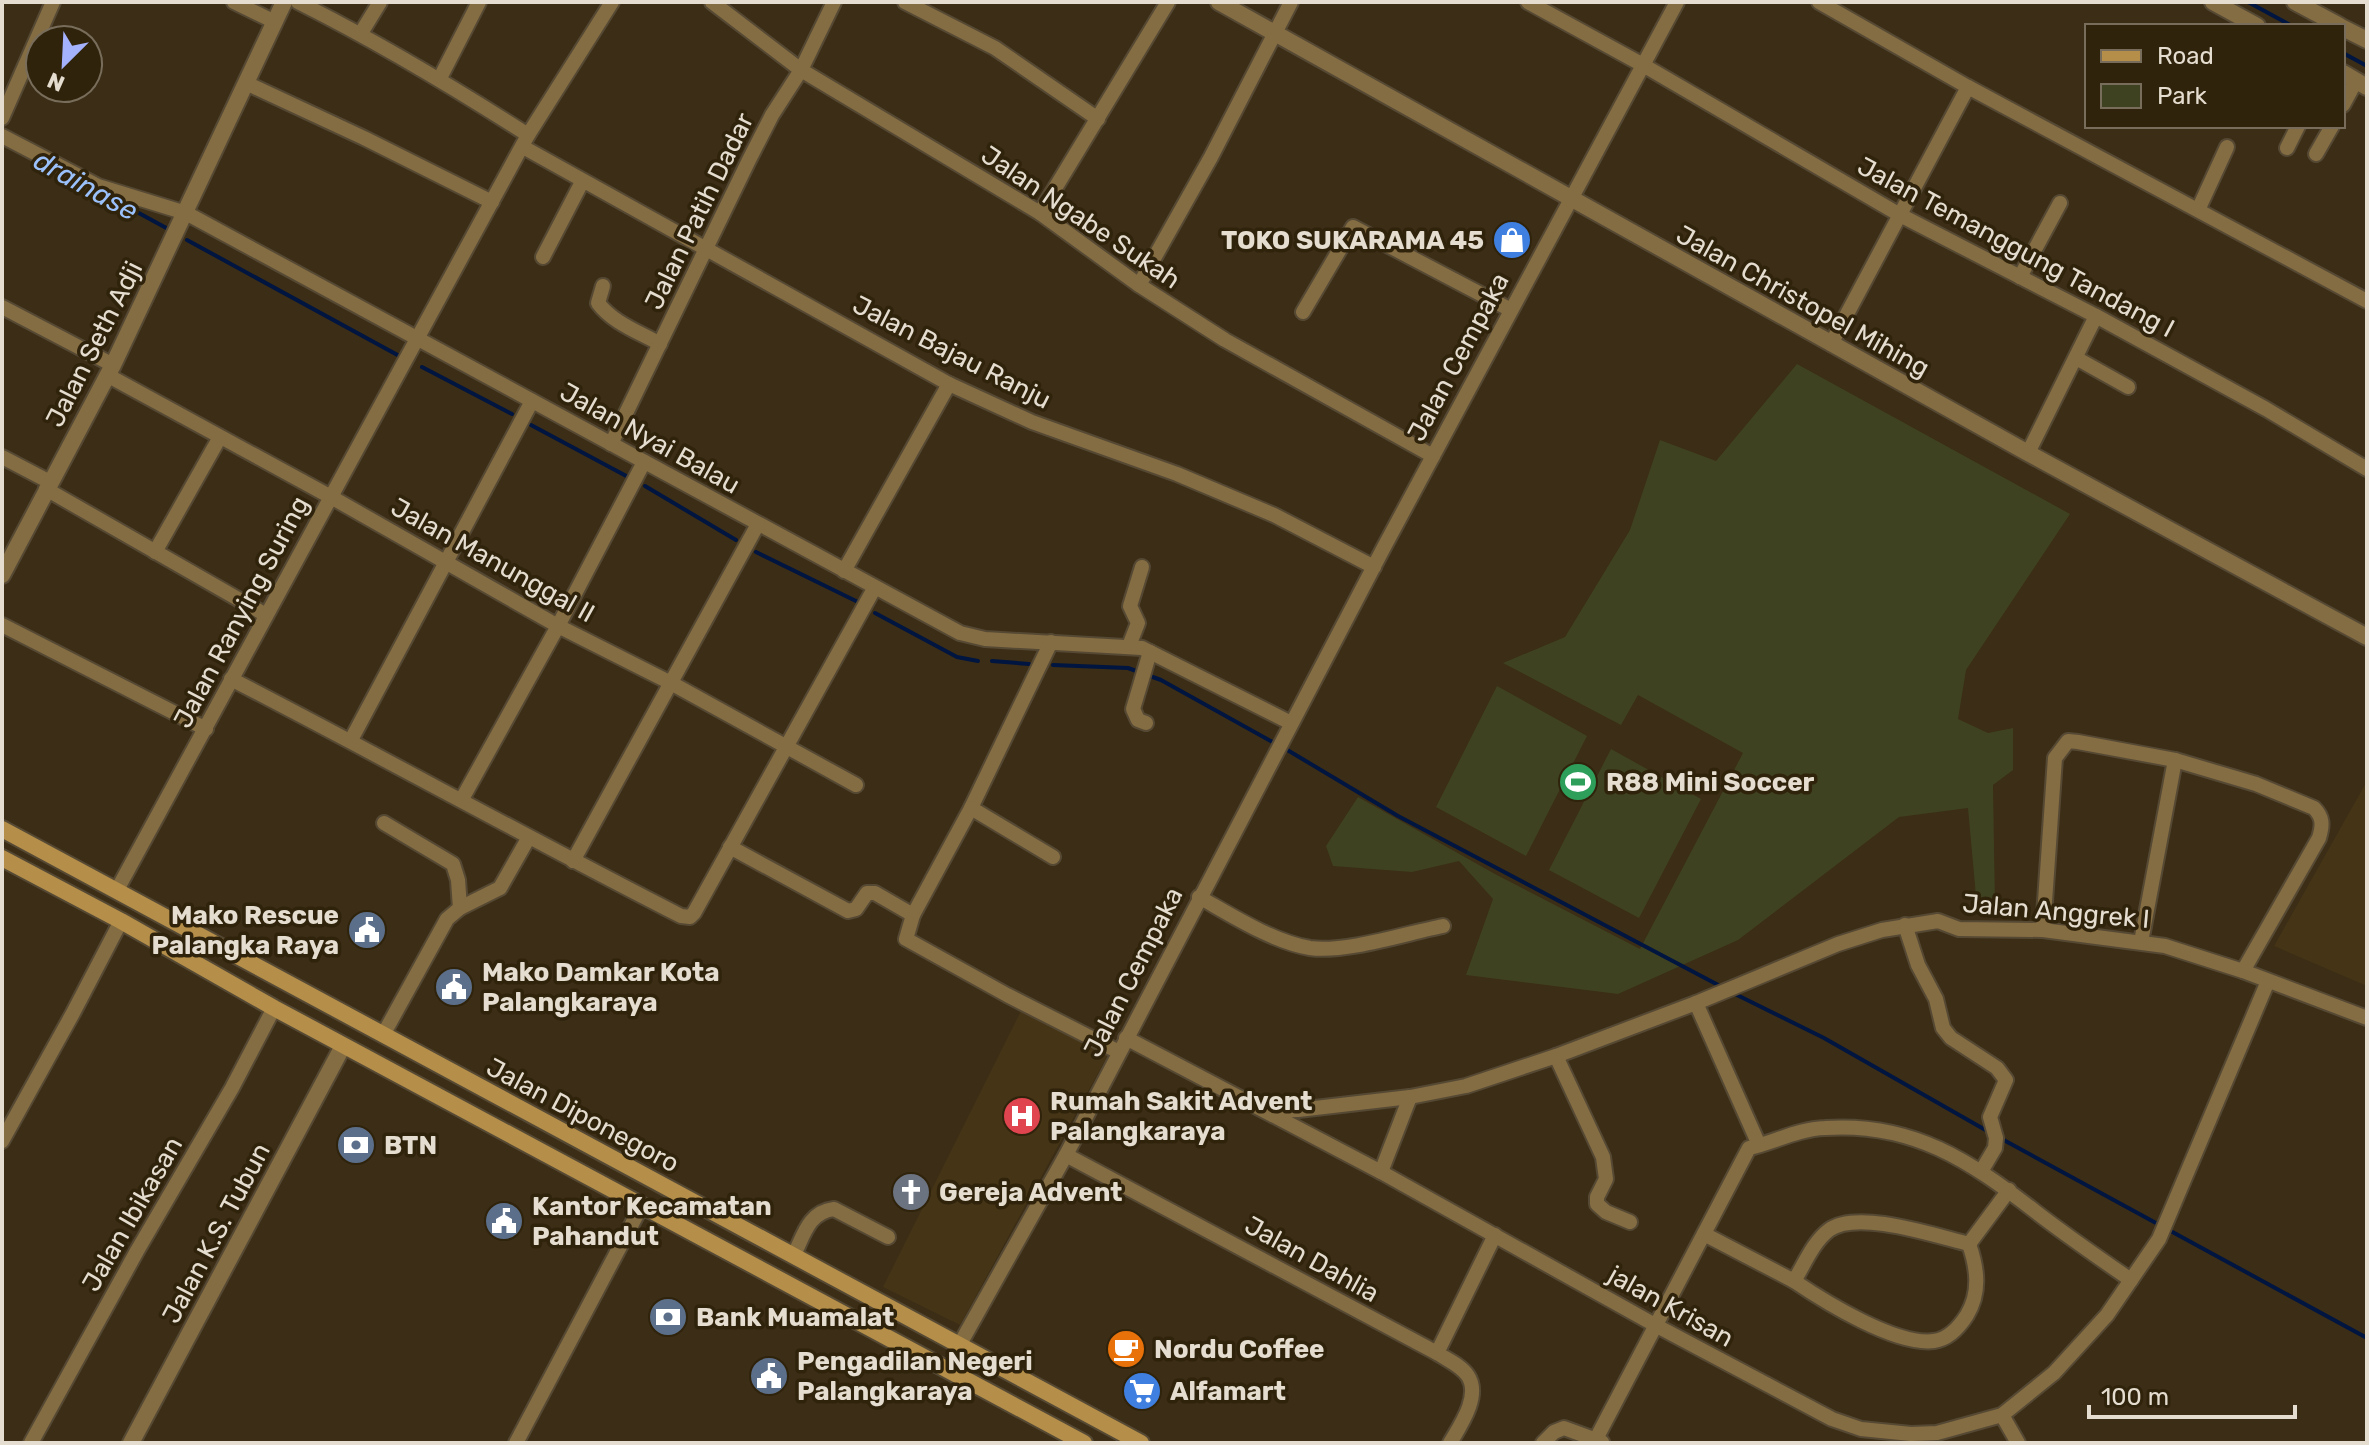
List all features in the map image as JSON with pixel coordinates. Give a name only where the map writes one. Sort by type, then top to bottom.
[{"type":"main road","name":"Jalan Diponegoro","points":[[2,829],[1141,1443]]},
{"type":"main road","name":"Jalan Diponegoro","points":[[2,858],[343,1046],[1084,1443]]},
{"type":"main road","points":[[491,1125],[504,1100]]},
{"type":"main road","points":[[828,1304],[839,1280]]},
{"type":"main road","points":[[948,1369],[960,1344]]},
{"type":"street","points":[[2,118],[53,2]]},
{"type":"street","points":[[234,2],[275,22]]},
{"type":"street","name":"Jalan Seth Adji","points":[[2,575],[110,370],[248,84],[284,2]]},
{"type":"street","name":"Jalan Bajau Ranju","points":[[298,2],[440,78],[582,182],[949,384],[1032,422],[1177,474],[1260,509],[1374,567]]},
{"type":"street","points":[[361,33],[380,2]]},
{"type":"street","points":[[440,78],[479,2]]},
{"type":"street","name":"Jalan Ranying Suring","points":[[117,890],[526,141],[612,2]]},
{"type":"street","name":"Jalan Ngabe Sukah","points":[[712,2],[801,70],[1040,213],[1139,285],[1238,348],[1433,456]]},
{"type":"street","name":"Jalan Patih Dadar","points":[[611,444],[772,115],[801,70],[834,2]]},
{"type":"street","points":[[905,2],[995,48],[1098,119]]},
{"type":"street","points":[[1040,213],[1168,2]]},
{"type":"street","name":"Jalan Christopel Mihing","points":[[1219,2],[2028,453],[2367,637]]},
{"type":"street","points":[[1139,285],[1211,157],[1291,2]]},
{"type":"street","name":"Jalan Cempaka","points":[[960,1344],[1066,1155],[1199,897],[1677,2]]},
{"type":"street","points":[[1819,2],[1968,87],[2367,301]]},
{"type":"street","points":[[2213,2],[2253,24]]},
{"type":"street","points":[[2295,2],[2336,24]]},
{"type":"street","name":"Jalan Temanggung Tandang I","points":[[1534,3],[1900,215],[2096,316],[2266,409],[2367,469]]},
{"type":"street","points":[[2345,29],[2367,40]]},
{"type":"street","points":[[2345,101],[2355,80]]},
{"type":"street","points":[[248,84],[492,202]]},
{"type":"street","points":[[1831,344],[1968,87]]},
{"type":"street","points":[[2287,148],[2297,128]]},
{"type":"street","points":[[2316,154],[2331,128]]},
{"type":"street","name":"Jalan Nyai Balau","points":[[2,136],[98,186],[182,222],[527,409],[611,444],[641,470],[753,533],[844,571],[870,596],[971,637],[1048,650],[1129,646],[1146,660],[1285,736]]},
{"type":"street","points":[[2198,210],[2227,147]]},
{"type":"street","points":[[543,257],[582,182]]},
{"type":"street","points":[[2020,277],[2060,203]]},
{"type":"street","points":[[1303,312],[1353,227],[1511,310]]},
{"type":"street","points":[[603,286],[598,303],[603,310],[660,344]]},
{"type":"street","name":"Jalan Manunggal II","points":[[2,307],[220,437],[558,626],[671,683],[856,785]]},
{"type":"street","points":[[2028,453],[2096,316]]},
{"type":"street","points":[[2076,358],[2128,387]]},
{"type":"street","points":[[844,571],[949,384]]},
{"type":"street","points":[[351,740],[527,409]]},
{"type":"street","points":[[155,552],[220,437]]},
{"type":"street","points":[[2,457],[155,552],[266,615]]},
{"type":"street","points":[[462,799],[641,470]]},
{"type":"street","points":[[573,861],[753,533]]},
{"type":"street","points":[[1129,646],[1138,623],[1130,606],[1142,567]]},
{"type":"street","points":[[231,679],[462,799],[573,861],[681,916],[690,917],[870,596]]},
{"type":"street","points":[[2,625],[206,729]]},
{"type":"street","points":[[730,847],[848,911],[856,909],[867,893],[875,893],[913,915],[971,808],[1048,650]]},
{"type":"street","points":[[1146,660],[1133,709],[1138,720],[1146,723]]},
{"type":"street","points":[[2043,930],[2055,758],[2061,748],[2068,741],[2078,742],[2175,760],[2256,784],[2314,808],[2320,814],[2322,827],[2319,838],[2243,971]]},
{"type":"street","points":[[2141,942],[2175,760]]},
{"type":"street","points":[[971,808],[1053,857]]},
{"type":"street","points":[[384,823],[453,864],[458,880],[460,908]]},
{"type":"street","points":[[383,1035],[447,919],[460,908],[500,888],[529,837]]},
{"type":"street","points":[[1199,897],[1250,925],[1311,948],[1336,948],[1443,926]]},
{"type":"street","name":"jalan Krisan","points":[[913,915],[906,939],[1007,995],[1266,1111],[1832,1419],[1861,1429],[1911,1434],[1937,1433],[2002,1415],[2054,1373],[2087,1338],[2161,1235],[2268,981]]},
{"type":"street","points":[[2,1141],[6,1126],[121,921]]},
{"type":"street","name":"Jalan Anggrek I","points":[[1696,1003],[1838,944],[1905,925],[1938,921],[1959,929],[2043,930],[2165,946],[2243,971],[2367,1018]]},
{"type":"street","points":[[1905,925],[1918,965],[1936,999],[1943,1028],[1951,1038],[1997,1068],[2005,1077],[2006,1084],[1990,1117],[1995,1148],[1982,1170]]},
{"type":"street","points":[[1266,1111],[1410,1097],[1466,1086],[1696,1003],[1759,1145]]},
{"type":"street","name":"Jalan Ibikasan","points":[[31,1443],[274,1008]]},
{"type":"street","name":"Jalan K.S. Tubun","points":[[131,1443],[343,1046]]},
{"type":"street","points":[[1556,1056],[1603,1157],[1606,1179],[1597,1204],[1606,1212],[1630,1222]]},
{"type":"street","points":[[1381,1172],[1410,1097]]},
{"type":"street","points":[[1543,1443],[1554,1432],[1564,1428],[1600,1441],[1655,1325],[1749,1148],[1807,1130],[1872,1128],[1936,1146],[1982,1170],[2131,1280]]},
{"type":"street","name":"Jalan Dahlia","points":[[1066,1155],[1437,1353],[1468,1376],[1472,1388],[1466,1412],[1451,1443]]},
{"type":"street","points":[[1969,1244],[2009,1190]]},
{"type":"street","points":[[516,1443],[642,1205]]},
{"type":"street","points":[[794,1255],[812,1218],[826,1210],[834,1209],[888,1237]]},
{"type":"street","points":[[1794,1281],[1817,1243],[1841,1223],[1877,1224],[1969,1244]]},
{"type":"street","points":[[1704,1234],[1794,1281],[1857,1319],[1893,1333],[1935,1341],[1957,1328],[1973,1302],[1977,1268],[1969,1244]]},
{"type":"street","points":[[1437,1353],[1495,1235]]},
{"type":"street","points":[[2002,1415],[2018,1443]]},
{"type":"shaded area","points":[[2367,781],[2367,986],[2274,946]]},
{"type":"shaded area","name":"Rumah Sakit Advent Palangkaraya","points":[[1022,1009],[1109,1053],[960,1325],[883,1287]]},
{"type":"green space","points":[[1797,364],[2070,514],[1966,670],[1958,719],[1988,733],[2013,728],[2013,770],[1993,785],[1995,905],[1977,907],[1968,808],[1899,817],[1738,940],[1618,994],[1466,975],[1493,899],[1459,861],[1412,872],[1333,866],[1326,846],[1358,797],[1495,874],[1640,949],[1743,753],[1638,695],[1621,725],[1503,663],[1565,637],[1630,530],[1660,440],[1716,461]]},
{"type":"green space","points":[[1497,686],[1587,736],[1526,856],[1436,807]]},
{"type":"green space","points":[[1611,749],[1701,799],[1639,918],[1549,870]]},
{"type":"waterway","points":[[2248,2],[2288,24]]},
{"type":"waterway","points":[[2345,54],[2367,66]]},
{"type":"waterway","name":"drainase","points":[[102,193],[170,230]]},
{"type":"waterway","points":[[187,240],[403,358]]},
{"type":"waterway","points":[[422,367],[512,414]]},
{"type":"waterway","points":[[531,425],[630,478]]},
{"type":"waterway","points":[[645,486],[736,540]]},
{"type":"waterway","points":[[756,552],[858,602]]},
{"type":"waterway","points":[[875,613],[957,657],[978,661]]},
{"type":"waterway","points":[[992,661],[1029,664]]},
{"type":"waterway","points":[[1053,665],[1128,668],[1161,680],[1276,744]]},
{"type":"waterway","points":[[1284,748],[1398,816],[1722,987]]},
{"type":"waterway","points":[[1733,993],[1824,1038],[1989,1132]]},
{"type":"waterway","points":[[2000,1138],[2367,1338]]},
{"type":"place","name":"TOKO SUKARAMA 45","points":[[1512,240]]},
{"type":"place","name":"R88 Mini Soccer","points":[[1578,782]]},
{"type":"place","name":"Mako Rescue Palangka Raya","points":[[367,930]]},
{"type":"place","name":"Mako Damkar Kota Palangkaraya","points":[[454,987]]},
{"type":"place","name":"Rumah Sakit Advent Palangkaraya","points":[[1022,1116]]},
{"type":"place","name":"BTN","points":[[356,1145]]},
{"type":"place","name":"Gereja Advent","points":[[911,1192]]},
{"type":"place","name":"Kantor Kecamatan Pahandut","points":[[504,1221]]},
{"type":"place","name":"Bank Muamalat","points":[[668,1317]]},
{"type":"place","name":"Nordu Coffee","points":[[1126,1349]]},
{"type":"place","name":"Pengadilan Negeri Palangkaraya","points":[[769,1376]]},
{"type":"place","name":"Alfamart","points":[[1142,1391]]}]
